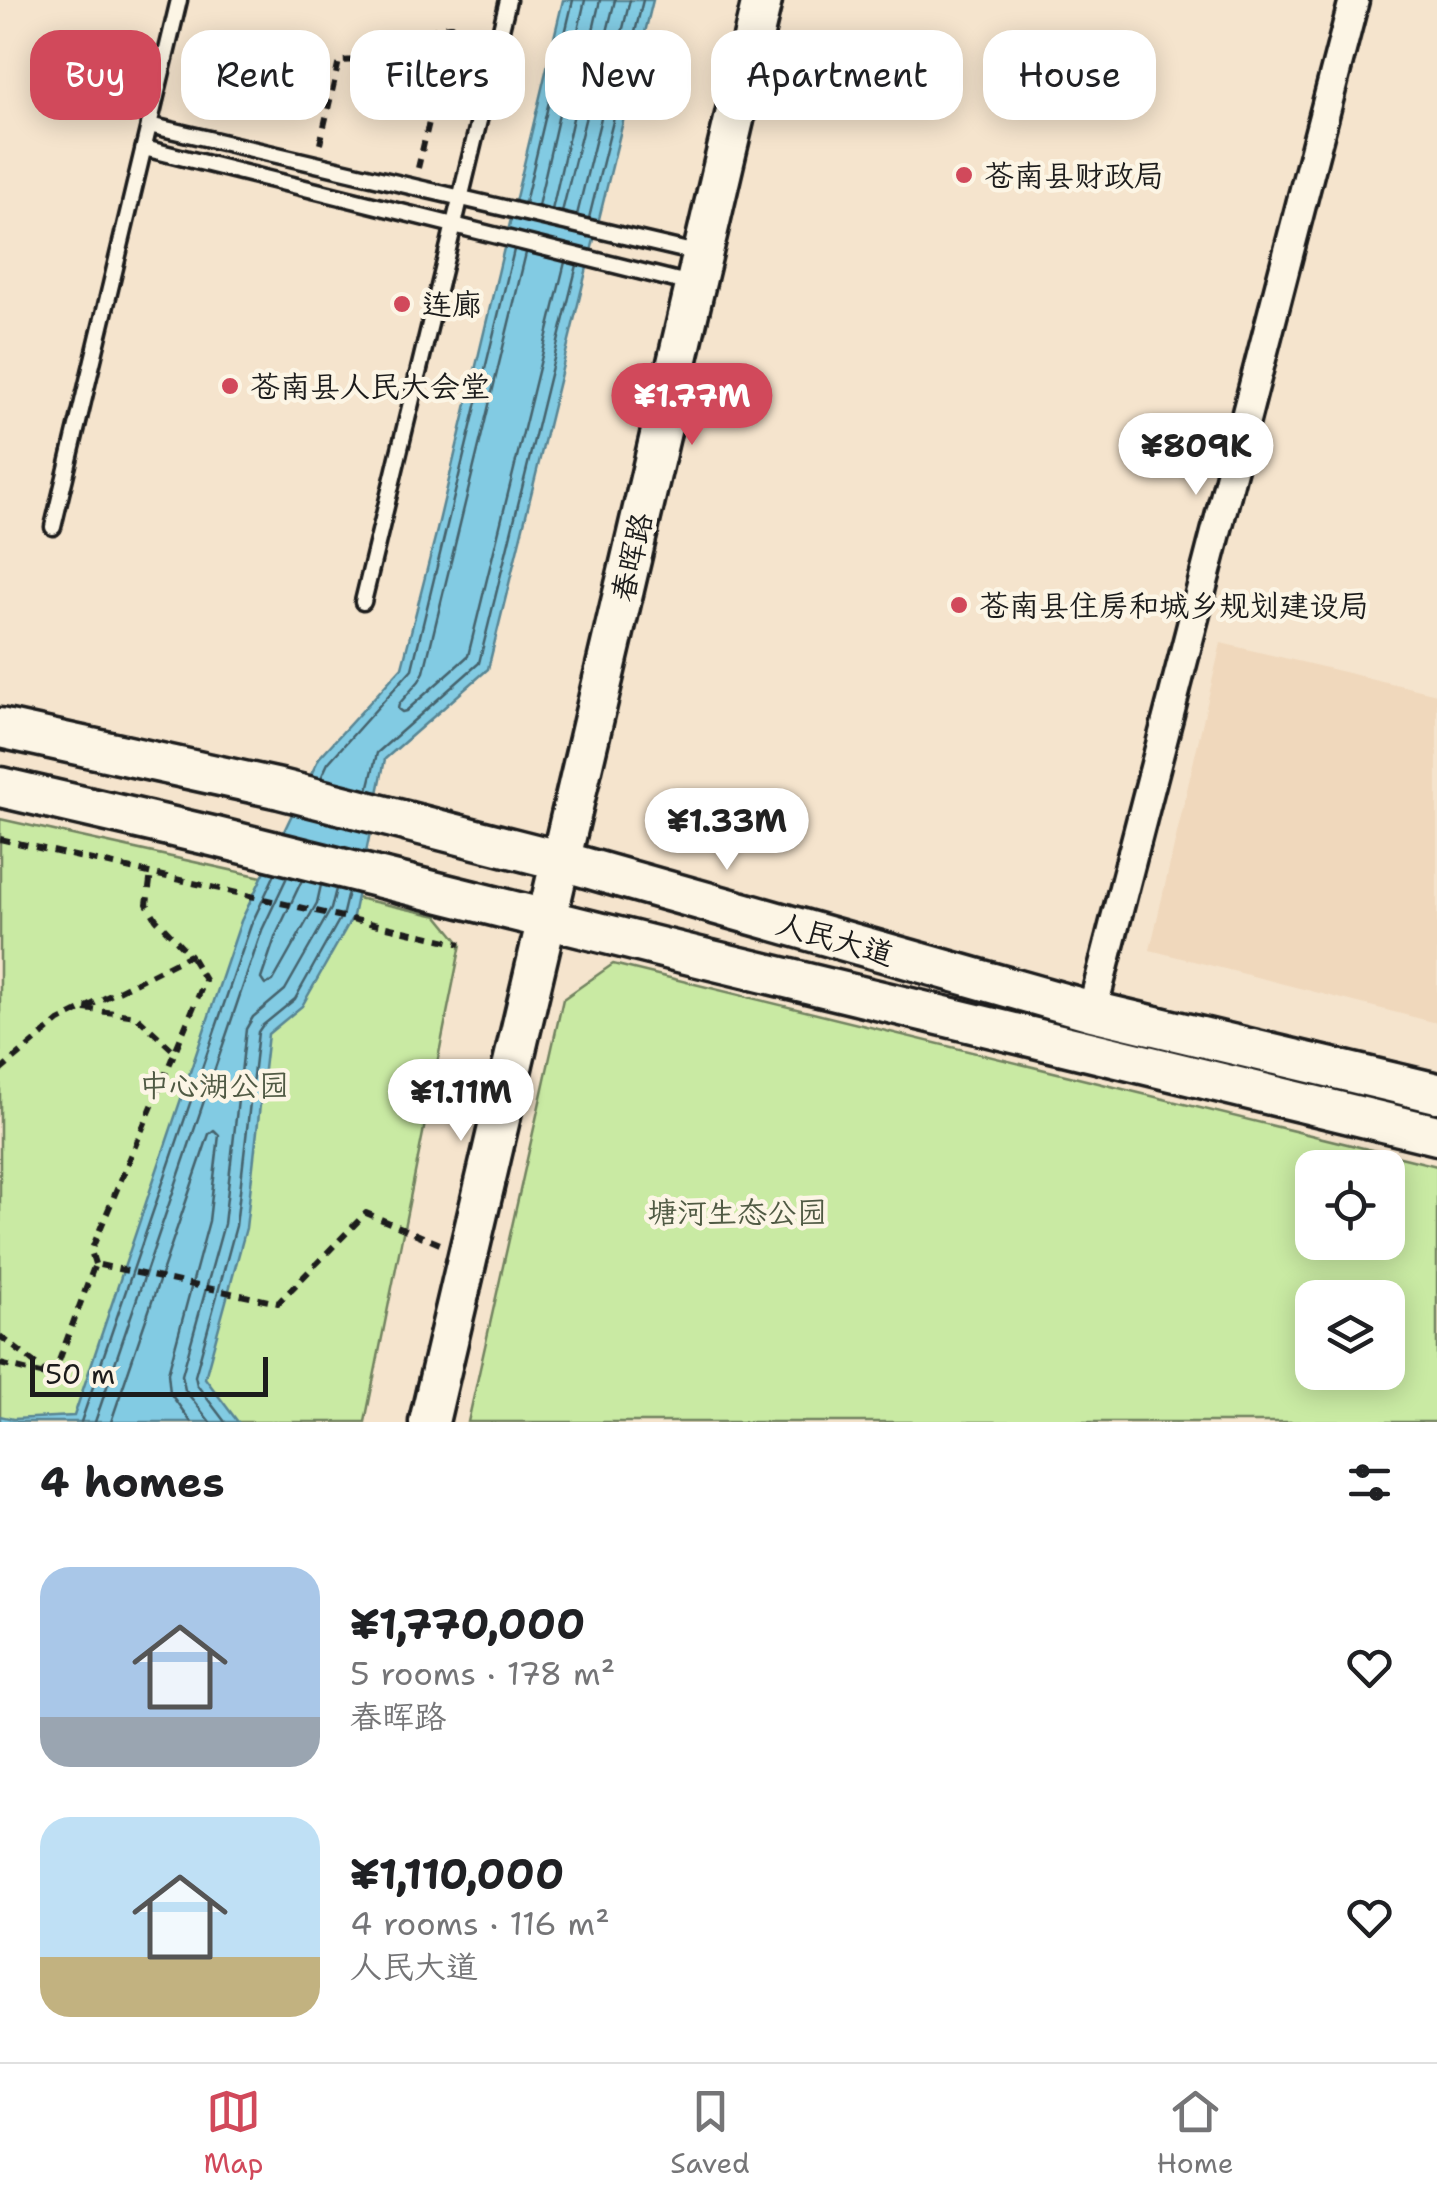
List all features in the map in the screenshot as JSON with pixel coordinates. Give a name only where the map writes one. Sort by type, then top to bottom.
[{"type":"main road","name":"春晖路","points":[[430,1422],[762,0]]},
{"type":"main road","name":"人民大道","points":[[0,728],[280,790],[560,871],[1092,1011],[1437,1093]]},
{"type":"main road","name":"人民大道","points":[[0,786],[1437,1135]]},
{"type":"street","points":[[1092,1011],[1354,0]]},
{"type":"lane","points":[[52,528],[179,0]]},
{"type":"lane","points":[[364,602],[508,0]]},
{"type":"lane","points":[[149,125],[460,198],[698,269]]},
{"type":"lane","points":[[144,148],[454,224],[698,269]]},
{"type":"path","points":[[315,164],[339,61],[380,57],[407,46],[440,24],[452,26],[414,188]]},
{"type":"path","points":[[0,839],[461,944]]},
{"type":"path","points":[[53,1377],[95,1264],[92,1251],[205,980],[190,954],[147,904],[151,873]]},
{"type":"path","points":[[0,1071],[58,1021],[190,954]]},
{"type":"path","points":[[84,1009],[136,1016],[175,1052]]},
{"type":"path","points":[[95,1264],[278,1303],[366,1212],[469,1256]]},
{"type":"path","points":[[0,1336],[53,1377]]},
{"type":"path","points":[[0,1364],[53,1377]]},
{"type":"shaded area","points":[[1221,643],[1437,694],[1437,1023],[1150,950]]},
{"type":"green space","name":"中心湖公园","points":[[0,819],[438,916],[461,944],[365,1422],[0,1422]]},
{"type":"green space","name":"塘河生态公园","points":[[613,964],[1372,1150],[1295,1150],[1295,1260],[1405,1260],[1405,1158],[1437,1166],[1437,1422],[468,1422],[563,999]]},
{"type":"water","points":[[563,0],[653,0],[646,30],[556,30]]},
{"type":"water","points":[[545,76],[545,120],[623,120],[488,669],[385,759],[353,916],[302,1006],[268,1034],[246,1228],[205,1378],[238,1422],[0,1422],[0,1416],[74,1416],[241,921],[319,758],[402,667]]},
{"type":"place","name":"苍南县财政局","points":[[964,175]]},
{"type":"place","name":"连廊","points":[[402,304]]},
{"type":"place","name":"苍南县人民大会堂","points":[[230,386]]},
{"type":"place","name":"苍南县住房和城乡规划建设局","points":[[959,605]]}]
